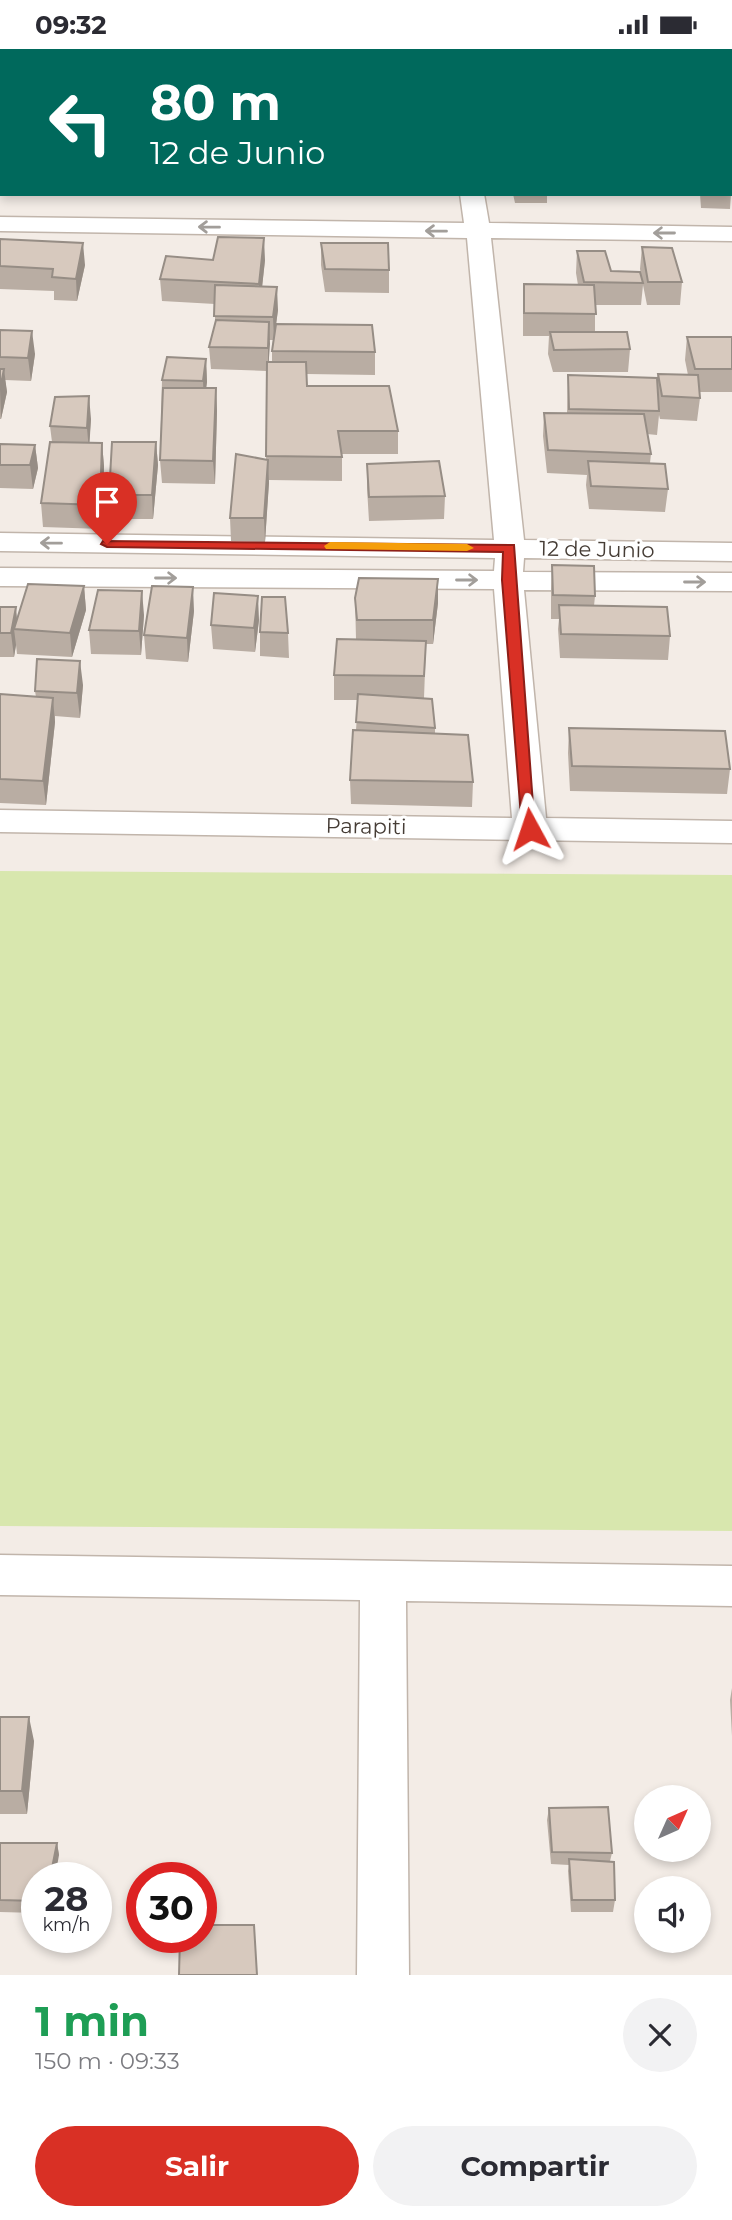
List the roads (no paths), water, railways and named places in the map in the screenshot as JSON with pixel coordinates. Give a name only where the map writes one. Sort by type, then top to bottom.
[{"type":"street","points":[[472,196],[510,548],[508,580],[530,829]]},
{"type":"street","points":[[0,224],[479,241],[732,254]]},
{"type":"street","points":[[0,247],[479,241],[732,234]]},
{"type":"street","name":"12 de Junio","points":[[0,542],[732,552]]},
{"type":"street","name":"12 de Junio","points":[[0,577],[732,582]]},
{"type":"street","name":"Parapiti","points":[[0,821],[732,832]]},
{"type":"street","points":[[0,1575],[732,1585]]},
{"type":"street","points":[[383,1580],[383,1975]]}]
